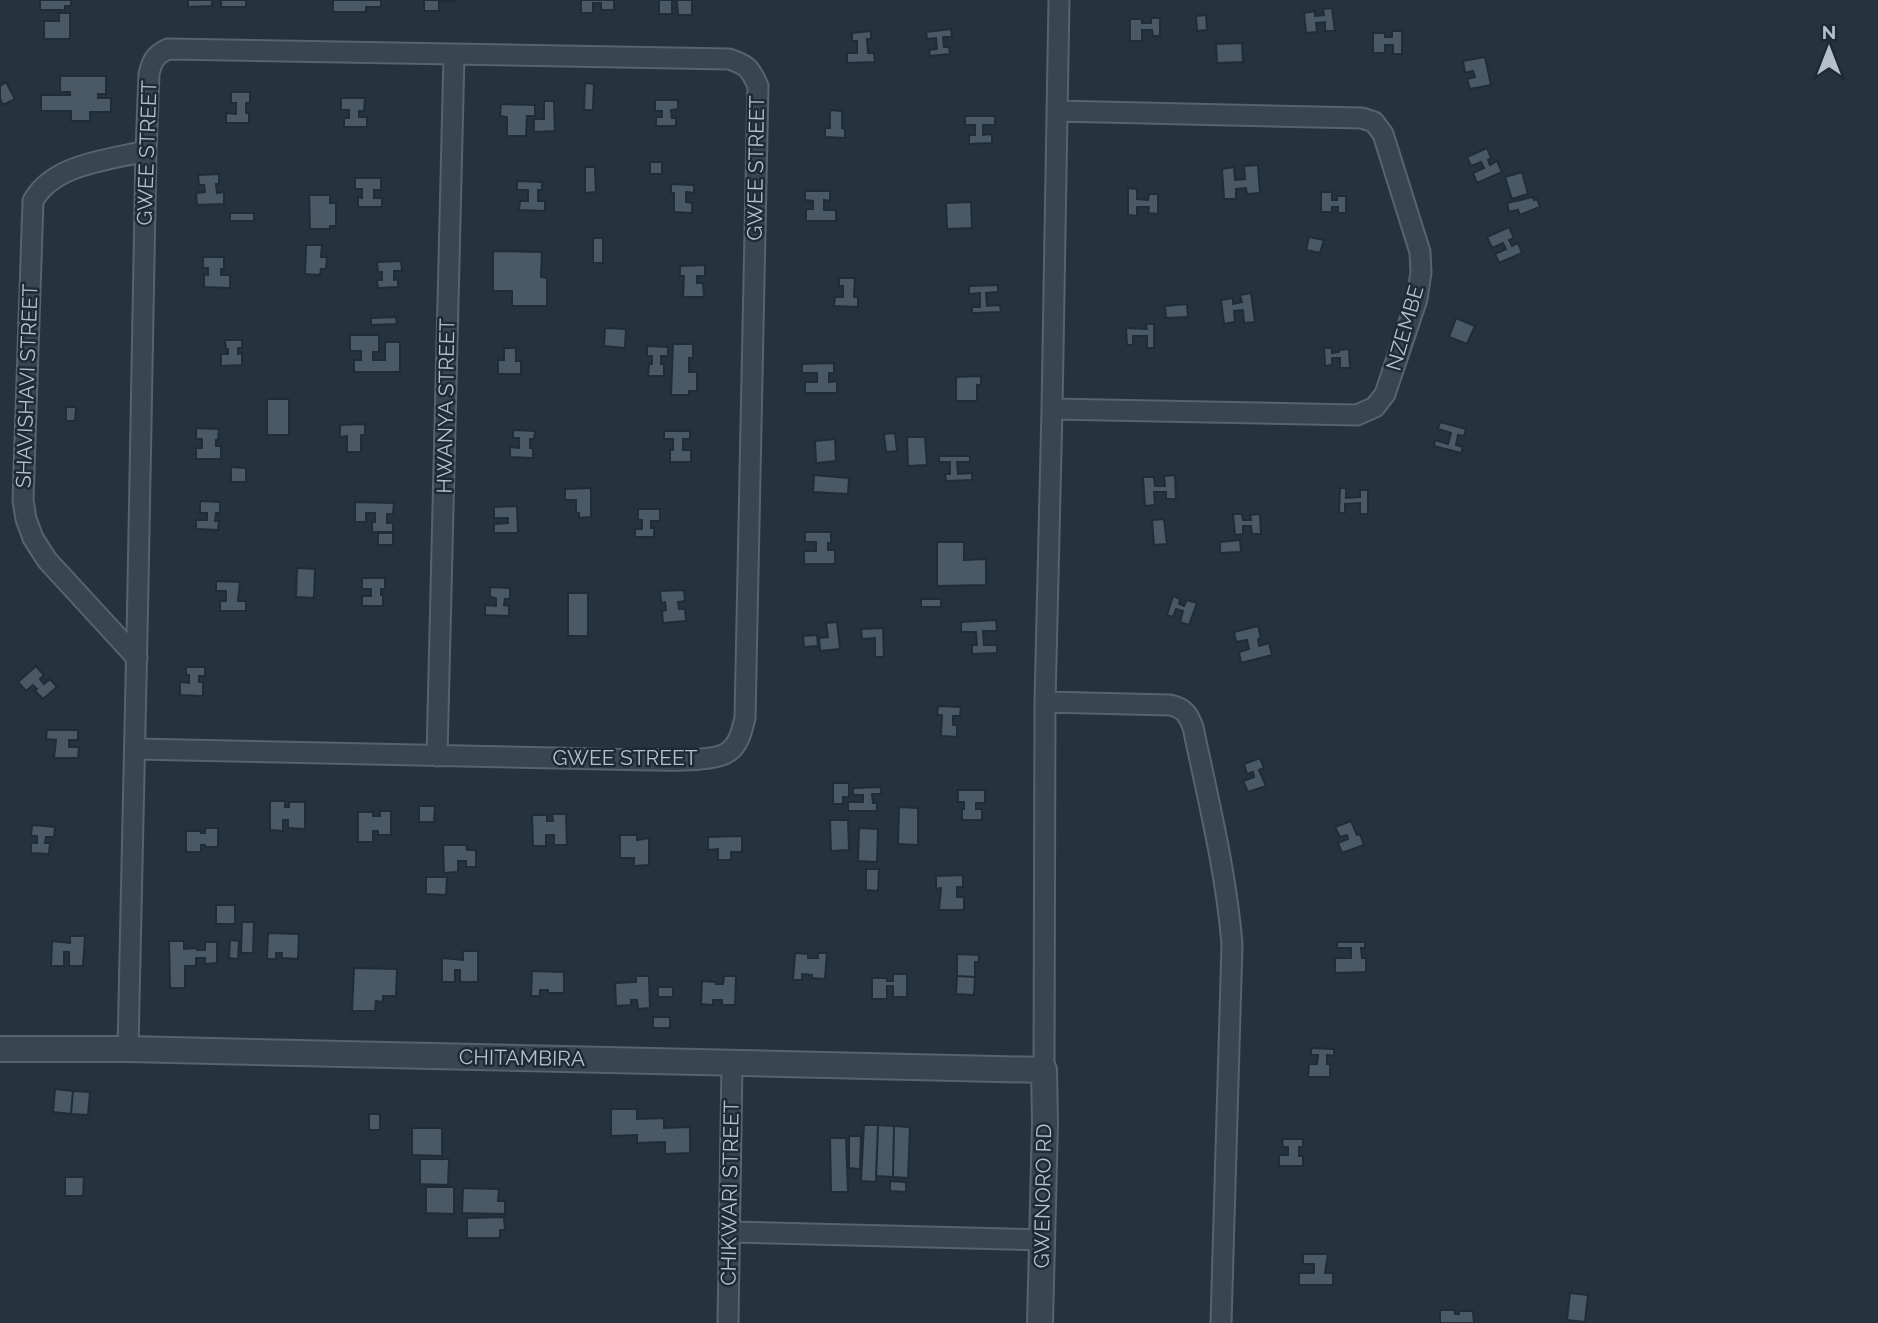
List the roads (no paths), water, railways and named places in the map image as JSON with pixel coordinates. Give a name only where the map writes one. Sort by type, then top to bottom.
[{"type":"street","points":[[1044,1070],[1045,702],[1059,0]]},
{"type":"street","name":"GWEE STREET","points":[[128,1049],[146,151],[151,62],[158,54],[168,49],[729,59],[744,64],[752,72],[758,86],[746,690],[742,731],[729,752],[712,758],[650,760],[135,749]]},
{"type":"street","name":"HWANYA STREET","points":[[437,756],[454,55]]},
{"type":"street","name":"NZEMBE","points":[[1052,409],[1357,415],[1375,407],[1385,394],[1418,299],[1421,272],[1420,252],[1383,134],[1374,122],[1362,118],[1057,111]]},
{"type":"street","name":"SHAVISHAVI STREET","points":[[137,658],[47,560],[26,519],[23,500],[33,201],[51,180],[68,170],[146,151]]},
{"type":"street","points":[[1045,702],[1170,705],[1179,707],[1187,714],[1193,727],[1214,823],[1232,944],[1221,1323]]},
{"type":"street","name":"CHITAMBIRA","points":[[0,1049],[128,1049],[1044,1070]]},
{"type":"street","name":"CHIKWARI STREET","points":[[728,1323],[732,1063]]},
{"type":"street","name":"GWENORO RD","points":[[1040,1323],[1044,1070]]},
{"type":"street","points":[[730,1232],[1043,1240]]}]
